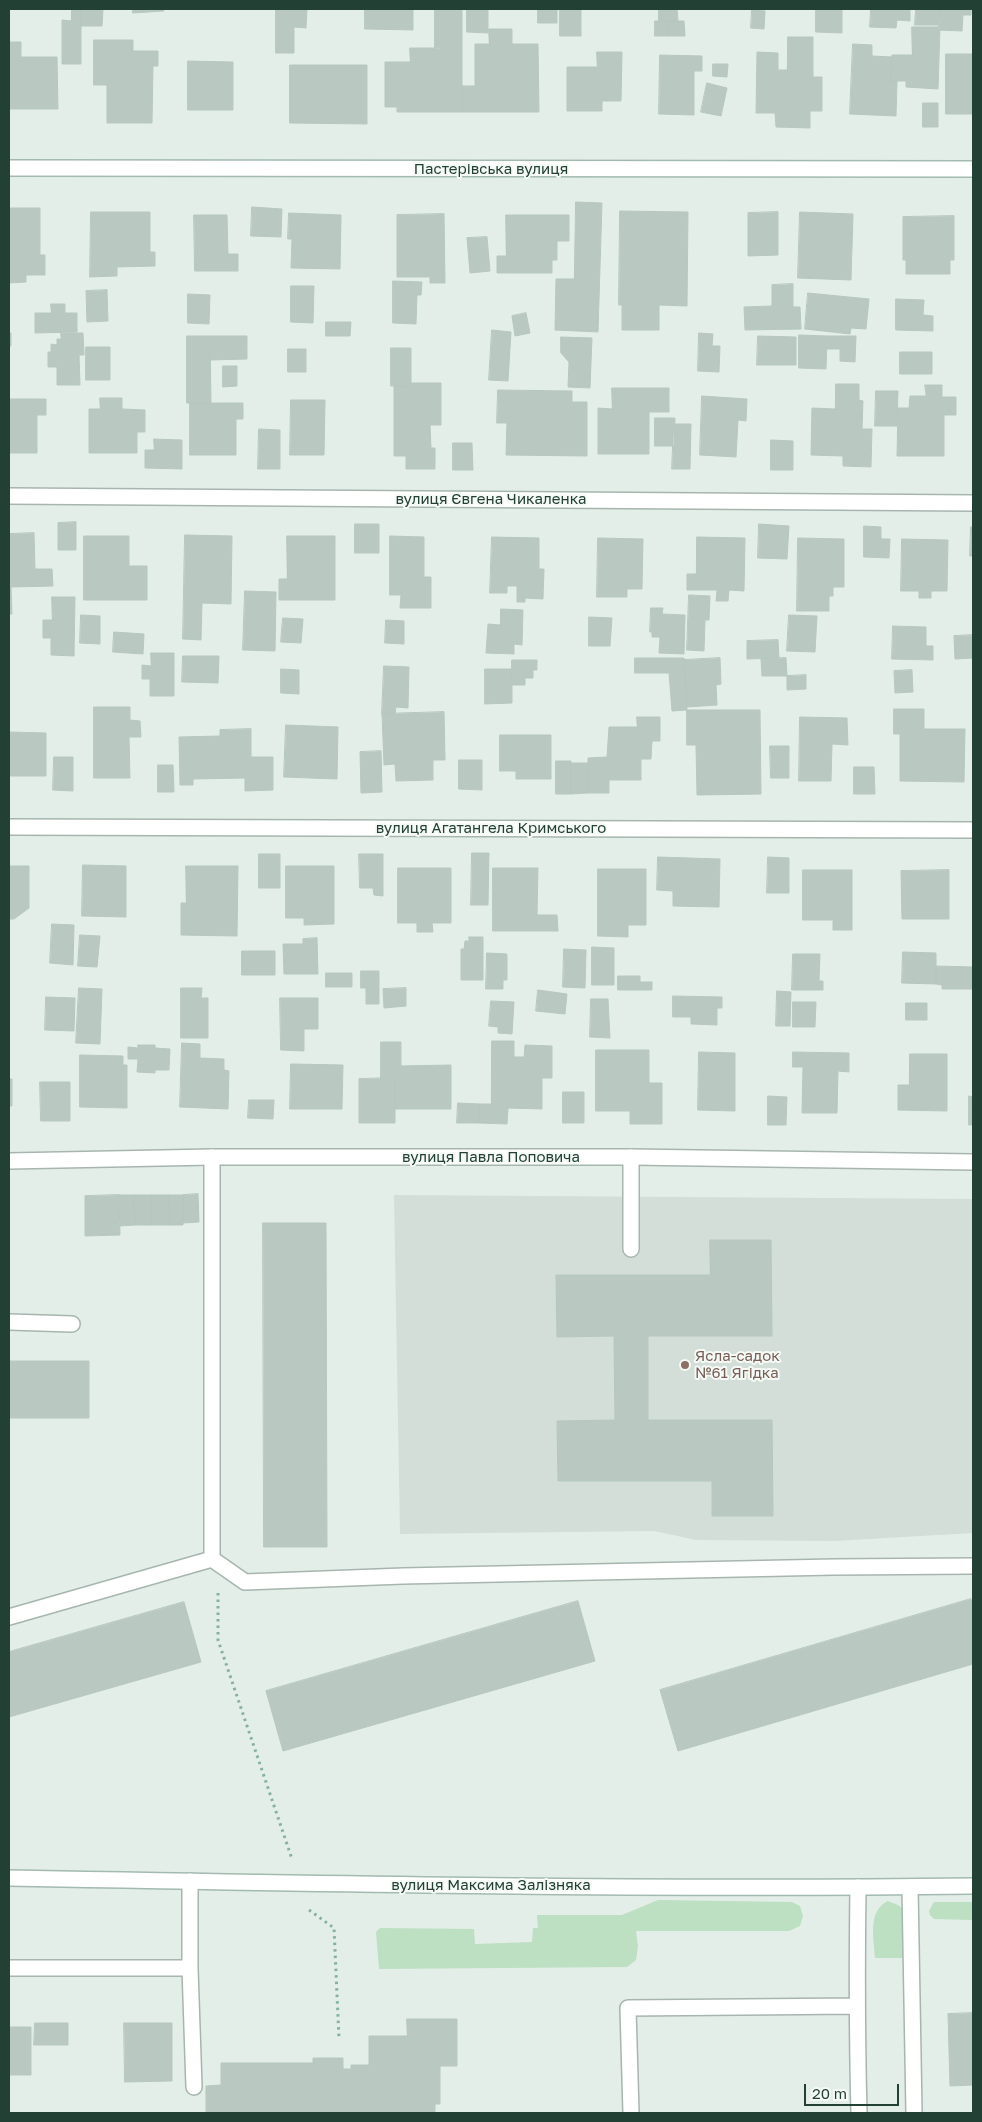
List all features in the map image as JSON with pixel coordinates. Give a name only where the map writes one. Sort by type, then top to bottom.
[{"type":"street","name":"Пастерівська вулиця","points":[[9,168],[973,170]]},
{"type":"street","name":"вулиця Євгена Чикаленка","points":[[9,496],[973,503]]},
{"type":"street","name":"вулиця Агатангела Кримського","points":[[9,827],[973,830]]},
{"type":"street","name":"вулиця Павла Поповича","points":[[9,1161],[212,1157],[631,1157],[973,1162]]},
{"type":"street","points":[[212,1157],[212,1558]]},
{"type":"street","points":[[631,1157],[631,1249]]},
{"type":"street","points":[[9,1322],[72,1324]]},
{"type":"street","points":[[212,1558],[245,1582],[403,1576],[973,1566]]},
{"type":"street","points":[[9,1617],[212,1558]]},
{"type":"street","name":"вулиця Максима Залізняка","points":[[9,1878],[858,1888],[973,1886]]},
{"type":"street","points":[[190,1881],[190,1968],[194,2087]]},
{"type":"street","points":[[910,1887],[914,2113]]},
{"type":"street","points":[[858,1888],[859,1966],[857,2006],[859,2113]]},
{"type":"street","points":[[9,1968],[190,1968]]},
{"type":"street","points":[[631,2113],[628,2008],[857,2006]]},
{"type":"path","points":[[212,1558],[218,1584],[218,1640],[293,1862]]},
{"type":"path","points":[[310,1910],[334,1928],[338,1975],[339,2039]]},
{"type":"shaded area","name":"Ясла-садок №61 Ягідка","points":[[394,1195],[973,1199],[973,1533],[835,1541],[696,1540],[654,1531],[400,1534]]},
{"type":"green space","points":[[658,1900],[792,1902],[800,1906],[803,1916],[800,1926],[789,1931],[636,1931],[638,1946],[636,1960],[627,1967],[379,1969],[376,1932],[380,1928],[474,1929],[475,1944],[532,1942],[533,1928],[538,1928],[537,1915],[622,1915]]},
{"type":"green space","points":[[888,1901],[903,1909],[903,1958],[875,1958],[874,1918],[881,1906]]},
{"type":"green space","points":[[934,1902],[973,1902],[973,1920],[934,1919],[929,1911]]},
{"type":"building","points":[[72,9],[81,9],[81,64],[62,64],[62,20],[71,21]]},
{"type":"building","points":[[81,9],[103,9],[102,26],[81,26]]},
{"type":"building","points":[[133,9],[163,9],[164,11],[133,13]]},
{"type":"building","points":[[276,9],[307,9],[306,28],[294,27],[294,53],[276,53]]},
{"type":"building","points":[[365,9],[413,9],[413,30],[365,29]]},
{"type":"building","points":[[435,9],[462,9],[462,48],[435,49]]},
{"type":"building","points":[[467,9],[488,9],[488,33],[467,32]]},
{"type":"building","points":[[538,9],[557,9],[557,23],[538,23]]},
{"type":"building","points":[[560,9],[581,9],[581,36],[560,36]]},
{"type":"building","points":[[659,9],[677,9],[678,21],[659,21]]},
{"type":"building","points":[[816,9],[842,9],[842,33],[816,32]]},
{"type":"building","points":[[871,9],[910,9],[910,21],[897,20],[896,28],[870,27]]},
{"type":"building","points":[[916,9],[940,9],[940,25],[915,25]]},
{"type":"building","points":[[940,9],[971,9],[971,15],[963,15],[962,31],[939,30]]},
{"type":"building","points":[[752,10],[765,11],[764,29],[751,28]]},
{"type":"building","points":[[655,21],[668,21],[668,36],[655,36]]},
{"type":"building","points":[[668,21],[684,21],[685,36],[668,36]]},
{"type":"building","points":[[912,27],[940,27],[938,89],[906,87],[906,81],[891,81],[892,55],[912,55]]},
{"type":"building","points":[[489,29],[512,29],[512,44],[538,44],[539,112],[462,112],[462,86],[475,86],[475,44],[489,44]]},
{"type":"building","points":[[788,37],[813,37],[813,77],[822,77],[822,111],[810,111],[810,128],[776,127],[775,113],[756,113],[757,52],[778,53],[778,70],[787,70]]},
{"type":"building","points":[[94,40],[133,40],[133,51],[158,51],[158,66],[153,66],[152,123],[107,123],[107,85],[94,85]]},
{"type":"building","points":[[9,42],[21,42],[21,57],[57,57],[58,109],[9,109]]},
{"type":"building","points":[[853,44],[872,45],[872,56],[892,57],[891,81],[897,81],[896,116],[850,114]]},
{"type":"building","points":[[410,48],[462,48],[462,112],[397,112],[397,107],[385,107],[385,62],[410,62]]},
{"type":"building","points":[[597,52],[622,52],[621,101],[602,101],[602,111],[567,111],[567,67],[597,67]]},
{"type":"building","points":[[946,54],[973,54],[973,114],[946,114]]},
{"type":"building","points":[[660,55],[702,56],[702,71],[694,71],[694,115],[659,114]]},
{"type":"building","points":[[188,61],[233,62],[233,110],[188,110]]},
{"type":"building","points":[[713,64],[728,64],[727,77],[713,76]]},
{"type":"building","points":[[290,65],[367,65],[367,124],[290,123]]},
{"type":"building","points":[[707,83],[727,88],[721,116],[701,112]]},
{"type":"building","points":[[923,103],[938,103],[938,127],[923,127]]},
{"type":"building","points":[[576,202],[602,203],[598,332],[555,330],[556,279],[574,279]]},
{"type":"building","points":[[252,207],[282,209],[281,237],[251,236]]},
{"type":"building","points":[[9,208],[40,208],[40,255],[45,255],[45,275],[26,275],[26,282],[9,283]]},
{"type":"building","points":[[620,211],[688,212],[687,306],[659,305],[659,330],[622,330],[622,305],[619,305]]},
{"type":"building","points":[[91,212],[150,212],[150,252],[155,252],[155,266],[117,267],[117,276],[90,277]]},
{"type":"building","points":[[778,212],[778,255],[748,256],[748,213]]},
{"type":"building","points":[[800,212],[853,214],[851,280],[798,278]]},
{"type":"building","points":[[289,213],[341,215],[340,269],[291,268],[292,239],[288,239]]},
{"type":"building","points":[[444,214],[445,283],[430,283],[430,277],[397,277],[397,215]]},
{"type":"building","points":[[194,215],[227,215],[228,254],[238,254],[238,271],[195,271]]},
{"type":"building","points":[[506,215],[569,215],[569,241],[557,241],[557,260],[552,260],[552,273],[497,273],[497,256],[506,256]]},
{"type":"building","points":[[954,216],[954,260],[950,260],[950,274],[906,274],[906,260],[903,260],[903,217]]},
{"type":"building","points":[[487,237],[490,271],[470,273],[467,238]]},
{"type":"building","points":[[393,281],[422,282],[421,295],[417,295],[416,324],[393,323]]},
{"type":"building","points":[[793,284],[793,307],[800,307],[801,329],[745,330],[744,307],[772,306],[772,285]]},
{"type":"building","points":[[291,286],[314,286],[313,323],[291,322]]},
{"type":"building","points":[[107,290],[108,321],[87,322],[86,291]]},
{"type":"building","points":[[808,293],[869,299],[866,329],[851,328],[850,334],[805,329]]},
{"type":"building","points":[[188,294],[210,295],[209,324],[188,323]]},
{"type":"building","points":[[896,299],[924,300],[923,315],[933,316],[933,331],[896,330]]},
{"type":"building","points":[[51,304],[65,304],[65,313],[77,313],[77,332],[35,333],[35,313],[51,313]]},
{"type":"building","points":[[526,313],[530,333],[515,336],[512,316]]},
{"type":"building","points":[[326,322],[351,322],[350,336],[326,336]]},
{"type":"building","points":[[492,330],[511,332],[508,381],[489,380]]},
{"type":"building","points":[[9,333],[11,333],[11,346],[9,346]]},
{"type":"building","points":[[61,333],[83,333],[84,355],[79,355],[80,385],[57,385],[57,367],[48,367],[48,352],[51,352],[51,344],[57,345],[57,339],[61,339]]},
{"type":"building","points":[[699,333],[713,334],[712,346],[720,346],[719,372],[698,371]]},
{"type":"building","points":[[799,335],[827,336],[826,369],[799,368]]},
{"type":"building","points":[[187,336],[210,336],[211,403],[187,403]]},
{"type":"building","points":[[210,336],[247,336],[247,359],[211,360]]},
{"type":"building","points":[[758,336],[796,337],[796,365],[757,365]]},
{"type":"building","points":[[827,336],[856,336],[855,362],[840,361],[840,349],[826,349]]},
{"type":"building","points":[[561,337],[592,338],[590,388],[568,387],[569,362],[561,353]]},
{"type":"building","points":[[86,347],[110,347],[110,380],[86,380]]},
{"type":"building","points":[[391,348],[411,348],[411,386],[391,386]]},
{"type":"building","points":[[288,349],[306,349],[306,372],[288,372]]},
{"type":"building","points":[[900,352],[932,352],[932,374],[900,374]]},
{"type":"building","points":[[223,366],[237,366],[237,386],[223,387]]},
{"type":"building","points":[[411,383],[441,383],[441,425],[430,425],[431,448],[435,448],[435,469],[406,469],[406,456],[394,456],[394,386],[411,386]]},
{"type":"building","points":[[836,384],[859,384],[859,400],[863,401],[862,429],[872,429],[871,467],[843,466],[843,456],[811,455],[812,408],[835,409]]},
{"type":"building","points":[[925,385],[942,385],[942,397],[956,397],[956,415],[944,415],[944,456],[897,456],[898,408],[909,408],[910,396],[926,396]]},
{"type":"building","points":[[612,388],[669,388],[669,412],[649,412],[649,454],[598,454],[598,408],[612,409]]},
{"type":"building","points":[[498,390],[572,391],[572,402],[587,402],[587,456],[506,455],[507,423],[497,423]]},
{"type":"building","points":[[876,391],[898,391],[897,426],[875,426]]},
{"type":"building","points":[[702,396],[747,399],[746,421],[738,420],[736,457],[700,455]]},
{"type":"building","points":[[100,398],[122,398],[122,409],[145,410],[145,432],[137,432],[137,453],[89,453],[89,409],[100,409]]},
{"type":"building","points":[[9,399],[46,399],[46,415],[37,415],[37,453],[9,453]]},
{"type":"building","points":[[291,400],[325,400],[324,455],[290,455]]},
{"type":"building","points":[[190,403],[243,403],[243,419],[236,419],[236,455],[190,455]]},
{"type":"building","points":[[655,418],[675,418],[674,446],[655,446]]},
{"type":"building","points":[[674,424],[691,424],[690,469],[672,469]]},
{"type":"building","points":[[259,429],[280,430],[280,469],[258,469]]},
{"type":"building","points":[[154,439],[182,440],[182,469],[145,468],[145,450],[154,450]]},
{"type":"building","points":[[771,440],[793,441],[793,470],[771,470]]},
{"type":"building","points":[[453,443],[472,443],[473,470],[453,470]]},
{"type":"building","points":[[76,522],[76,550],[58,550],[58,523]]},
{"type":"building","points":[[355,524],[379,524],[379,553],[355,553]]},
{"type":"building","points":[[759,524],[789,526],[787,559],[758,558]]},
{"type":"building","points":[[864,526],[881,527],[881,539],[890,539],[889,558],[864,557]]},
{"type":"building","points":[[971,527],[973,527],[973,556],[970,556]]},
{"type":"building","points":[[34,533],[35,569],[52,569],[53,586],[11,587],[12,614],[9,614],[9,534]]},
{"type":"building","points":[[185,535],[232,536],[231,604],[202,603],[201,640],[183,639]]},
{"type":"building","points":[[84,536],[129,536],[129,566],[147,566],[147,600],[84,600]]},
{"type":"building","points":[[287,536],[335,536],[335,600],[279,600],[279,579],[287,579]]},
{"type":"building","points":[[390,536],[424,537],[424,577],[431,577],[431,608],[400,608],[401,595],[390,595]]},
{"type":"building","points":[[492,537],[539,538],[539,569],[544,569],[543,599],[525,598],[525,602],[517,602],[517,586],[507,586],[507,593],[490,593]]},
{"type":"building","points":[[697,537],[745,538],[744,591],[729,590],[728,601],[716,601],[717,590],[687,590],[687,574],[696,574]]},
{"type":"building","points":[[598,538],[643,539],[642,589],[627,589],[627,597],[597,597]]},
{"type":"building","points":[[798,538],[844,539],[844,587],[833,587],[833,596],[829,596],[829,611],[797,611]]},
{"type":"building","points":[[902,539],[948,540],[947,591],[931,591],[931,598],[919,598],[919,591],[901,591]]},
{"type":"building","points":[[245,591],[276,592],[275,651],[243,650]]},
{"type":"building","points":[[689,595],[710,596],[709,620],[705,620],[704,651],[687,650]]},
{"type":"building","points":[[52,597],[75,597],[74,656],[51,655],[51,638],[43,638],[43,620],[52,620]]},
{"type":"building","points":[[651,608],[663,608],[662,614],[685,615],[684,654],[659,653],[660,637],[652,637],[652,632],[650,632]]},
{"type":"building","points":[[501,609],[523,610],[522,645],[514,644],[514,654],[486,653],[488,624],[500,625]]},
{"type":"building","points":[[81,615],[100,616],[100,644],[80,643]]},
{"type":"building","points":[[789,615],[817,616],[815,652],[787,651]]},
{"type":"building","points":[[589,617],[612,618],[610,646],[589,646]]},
{"type":"building","points":[[283,618],[303,619],[301,643],[281,642]]},
{"type":"building","points":[[386,620],[404,621],[404,644],[385,643]]},
{"type":"building","points":[[893,626],[926,627],[926,646],[933,646],[933,660],[892,659]]},
{"type":"building","points":[[114,632],[144,634],[143,654],[113,652]]},
{"type":"building","points":[[973,635],[973,658],[955,659],[954,636]]},
{"type":"building","points":[[778,640],[779,658],[747,659],[747,641]]},
{"type":"building","points":[[151,653],[174,653],[174,696],[150,696],[150,679],[142,679],[142,665],[151,666]]},
{"type":"building","points":[[183,656],[219,656],[218,683],[182,682]]},
{"type":"building","points":[[635,658],[684,658],[687,710],[672,711],[669,673],[635,673]]},
{"type":"building","points":[[720,658],[721,684],[716,685],[717,705],[687,707],[684,660]]},
{"type":"building","points":[[786,658],[787,676],[762,676],[761,659]]},
{"type":"building","points":[[512,660],[537,660],[537,670],[533,670],[533,678],[525,678],[525,685],[512,685]]},
{"type":"building","points":[[384,666],[409,667],[408,708],[396,707],[395,714],[382,714]]},
{"type":"building","points":[[281,669],[299,670],[299,694],[281,693]]},
{"type":"building","points":[[485,669],[512,669],[512,703],[485,704]]},
{"type":"building","points":[[912,670],[913,692],[895,693],[894,671]]},
{"type":"building","points":[[806,675],[806,689],[787,690],[787,676]]},
{"type":"building","points":[[94,707],[130,707],[130,720],[140,721],[141,737],[129,737],[130,778],[94,778]]},
{"type":"building","points":[[894,709],[924,709],[924,729],[965,729],[964,782],[900,781],[900,734],[894,734]]},
{"type":"building","points":[[687,710],[760,710],[761,794],[697,795],[696,745],[687,745]]},
{"type":"building","points":[[444,712],[445,760],[433,760],[433,780],[396,781],[395,764],[384,765],[382,714]]},
{"type":"building","points":[[637,717],[660,717],[660,741],[652,741],[651,759],[641,759],[641,780],[609,780],[609,793],[588,793],[588,758],[607,757],[609,727],[637,727]]},
{"type":"building","points":[[800,717],[847,718],[848,745],[832,744],[831,781],[799,781]]},
{"type":"building","points":[[286,725],[338,727],[337,779],[284,777]]},
{"type":"building","points":[[251,729],[251,757],[273,757],[273,790],[245,791],[245,778],[193,779],[193,785],[180,785],[179,737],[220,736],[220,730]]},
{"type":"building","points":[[9,732],[46,733],[46,776],[10,776]]},
{"type":"building","points":[[500,735],[551,735],[551,779],[516,779],[516,771],[500,771]]},
{"type":"building","points":[[770,746],[789,746],[789,778],[771,778]]},
{"type":"building","points":[[381,751],[382,792],[361,793],[360,752]]},
{"type":"building","points":[[54,757],[73,757],[73,791],[53,790]]},
{"type":"building","points":[[459,760],[482,760],[482,790],[459,789]]},
{"type":"building","points":[[556,761],[571,761],[571,794],[556,794]]},
{"type":"building","points":[[571,763],[588,763],[588,793],[571,794]]},
{"type":"building","points":[[158,765],[173,765],[174,792],[158,792]]},
{"type":"building","points":[[854,767],[874,767],[875,794],[854,794]]},
{"type":"building","points":[[472,853],[489,853],[488,905],[471,905]]},
{"type":"building","points":[[259,854],[280,854],[280,888],[259,888]]},
{"type":"building","points":[[359,854],[383,854],[383,896],[374,895],[373,888],[360,888]]},
{"type":"building","points":[[658,857],[720,859],[719,907],[673,906],[673,891],[657,890]]},
{"type":"building","points":[[768,857],[789,858],[789,893],[767,893]]},
{"type":"building","points":[[83,865],[126,866],[126,917],[82,916]]},
{"type":"building","points":[[9,866],[29,866],[29,908],[14,919],[9,919]]},
{"type":"building","points":[[186,866],[238,866],[237,936],[181,935],[181,903],[186,903]]},
{"type":"building","points":[[286,866],[334,866],[334,924],[304,925],[304,918],[286,918]]},
{"type":"building","points":[[398,868],[451,868],[451,923],[432,923],[433,932],[417,932],[417,923],[398,923]]},
{"type":"building","points":[[493,868],[538,868],[537,915],[557,915],[558,931],[493,931]]},
{"type":"building","points":[[598,869],[646,869],[646,925],[628,925],[628,937],[598,936]]},
{"type":"building","points":[[803,870],[852,870],[852,930],[833,930],[833,920],[803,920]]},
{"type":"building","points":[[949,870],[949,919],[902,919],[901,871]]},
{"type":"building","points":[[52,924],[74,925],[73,965],[50,963]]},
{"type":"building","points":[[80,935],[100,936],[97,967],[78,966]]},
{"type":"building","points":[[469,937],[483,937],[483,980],[461,980],[461,949],[464,949],[465,941],[469,941]]},
{"type":"building","points":[[317,938],[318,974],[284,974],[283,944],[303,944],[303,939]]},
{"type":"building","points":[[592,947],[614,948],[614,985],[592,985]]},
{"type":"building","points":[[564,949],[586,950],[585,988],[563,987]]},
{"type":"building","points":[[242,951],[275,951],[275,975],[242,975]]},
{"type":"building","points":[[903,952],[936,953],[936,984],[902,983]]},
{"type":"building","points":[[487,953],[507,954],[507,980],[503,980],[503,989],[486,989]]},
{"type":"building","points":[[793,954],[820,954],[819,981],[823,981],[823,990],[792,990]]},
{"type":"building","points":[[936,966],[973,967],[973,989],[942,989],[942,985],[936,984]]},
{"type":"building","points":[[361,971],[379,971],[379,1004],[366,1004],[366,988],[361,988]]},
{"type":"building","points":[[326,973],[352,973],[352,987],[326,987]]},
{"type":"building","points":[[618,976],[640,976],[640,982],[652,982],[652,990],[618,990]]},
{"type":"building","points":[[79,988],[102,989],[100,1044],[76,1043]]},
{"type":"building","points":[[181,988],[202,988],[201,998],[208,998],[208,1038],[181,1038]]},
{"type":"building","points":[[406,988],[406,1006],[384,1008],[383,989]]},
{"type":"building","points":[[538,990],[567,994],[565,1014],[536,1011]]},
{"type":"building","points":[[777,991],[791,992],[790,1026],[776,1026]]},
{"type":"building","points":[[673,996],[722,997],[722,1008],[717,1008],[717,1025],[691,1024],[691,1017],[673,1017]]},
{"type":"building","points":[[46,997],[75,998],[74,1031],[45,1030]]},
{"type":"building","points":[[280,998],[318,998],[318,1029],[304,1029],[304,1051],[281,1050]]},
{"type":"building","points":[[591,999],[608,999],[610,1038],[590,1037]]},
{"type":"building","points":[[491,1001],[514,1002],[512,1034],[498,1033],[498,1027],[489,1026]]},
{"type":"building","points":[[793,1002],[816,1002],[815,1027],[793,1027]]},
{"type":"building","points":[[906,1003],[927,1003],[927,1020],[906,1020]]},
{"type":"building","points":[[492,1041],[514,1041],[514,1057],[524,1057],[525,1045],[552,1046],[552,1078],[542,1078],[542,1109],[508,1108],[507,1124],[479,1123],[480,1104],[491,1104]]},
{"type":"building","points":[[381,1042],[401,1042],[401,1066],[451,1065],[451,1109],[395,1109],[395,1078],[381,1079]]},
{"type":"building","points":[[182,1043],[200,1044],[200,1058],[224,1059],[224,1070],[229,1071],[228,1109],[180,1107]]},
{"type":"building","points":[[138,1045],[155,1045],[155,1048],[170,1049],[169,1070],[155,1070],[155,1073],[137,1072],[138,1059],[128,1059],[128,1047],[138,1048]]},
{"type":"building","points":[[596,1050],[649,1050],[649,1083],[662,1083],[662,1124],[630,1124],[630,1111],[596,1111]]},
{"type":"building","points":[[699,1052],[735,1053],[735,1111],[698,1110]]},
{"type":"building","points":[[793,1052],[849,1053],[849,1072],[838,1071],[837,1113],[802,1113],[803,1067],[793,1067]]},
{"type":"building","points":[[910,1054],[947,1054],[947,1111],[898,1110],[898,1085],[909,1085]]},
{"type":"building","points":[[80,1055],[123,1056],[123,1065],[127,1065],[127,1108],[80,1107]]},
{"type":"building","points":[[291,1064],[343,1065],[342,1109],[290,1109]]},
{"type":"building","points":[[395,1078],[395,1123],[359,1123],[359,1079]]},
{"type":"building","points":[[9,1079],[12,1079],[12,1106],[9,1106]]},
{"type":"building","points":[[40,1082],[70,1082],[70,1121],[41,1121]]},
{"type":"building","points":[[563,1092],[584,1092],[584,1123],[563,1123]]},
{"type":"building","points":[[768,1096],[787,1097],[786,1125],[768,1125]]},
{"type":"building","points":[[969,1096],[973,1097],[973,1125],[969,1125]]},
{"type":"building","points":[[249,1100],[274,1100],[273,1119],[248,1118]]},
{"type":"building","points":[[458,1103],[480,1104],[479,1123],[457,1123]]},
{"type":"building","points":[[198,1194],[199,1222],[183,1223],[183,1195]]},
{"type":"building","points":[[119,1195],[134,1195],[135,1225],[119,1226]]},
{"type":"building","points":[[119,1195],[120,1235],[85,1236],[85,1196]]},
{"type":"building","points":[[134,1195],[151,1195],[152,1225],[135,1225]]},
{"type":"building","points":[[151,1195],[169,1195],[170,1225],[152,1225]]},
{"type":"building","points":[[169,1195],[183,1195],[183,1225],[170,1225]]},
{"type":"building","points":[[263,1223],[326,1223],[327,1547],[264,1547]]},
{"type":"building","points":[[710,1240],[771,1240],[772,1336],[648,1336],[648,1420],[772,1420],[773,1516],[712,1516],[712,1481],[558,1481],[557,1421],[615,1420],[614,1336],[557,1337],[556,1275],[710,1275]]},
{"type":"building","points":[[9,1361],[89,1361],[89,1418],[9,1418]]},
{"type":"building","points":[[971,1599],[973,1607],[973,1664],[678,1751],[660,1690]]},
{"type":"building","points":[[578,1601],[595,1661],[283,1751],[266,1691]]},
{"type":"building","points":[[184,1602],[201,1662],[9,1717],[9,1652]]},
{"type":"building","points":[[973,2013],[973,2085],[950,2086],[948,2014]]},
{"type":"building","points":[[407,2019],[457,2019],[457,2066],[440,2066],[440,2104],[435,2104],[435,2113],[206,2113],[206,2086],[221,2085],[221,2063],[313,2063],[313,2058],[343,2058],[343,2069],[351,2069],[351,2065],[369,2065],[369,2036],[407,2036]]},
{"type":"building","points":[[35,2023],[68,2023],[68,2045],[34,2045]]},
{"type":"building","points":[[124,2023],[172,2023],[172,2081],[125,2082]]},
{"type":"building","points":[[9,2027],[31,2027],[31,2075],[9,2075]]},
{"type":"place","name":"Ясла-садок №61 Ягідка","points":[[685,1365]]}]
